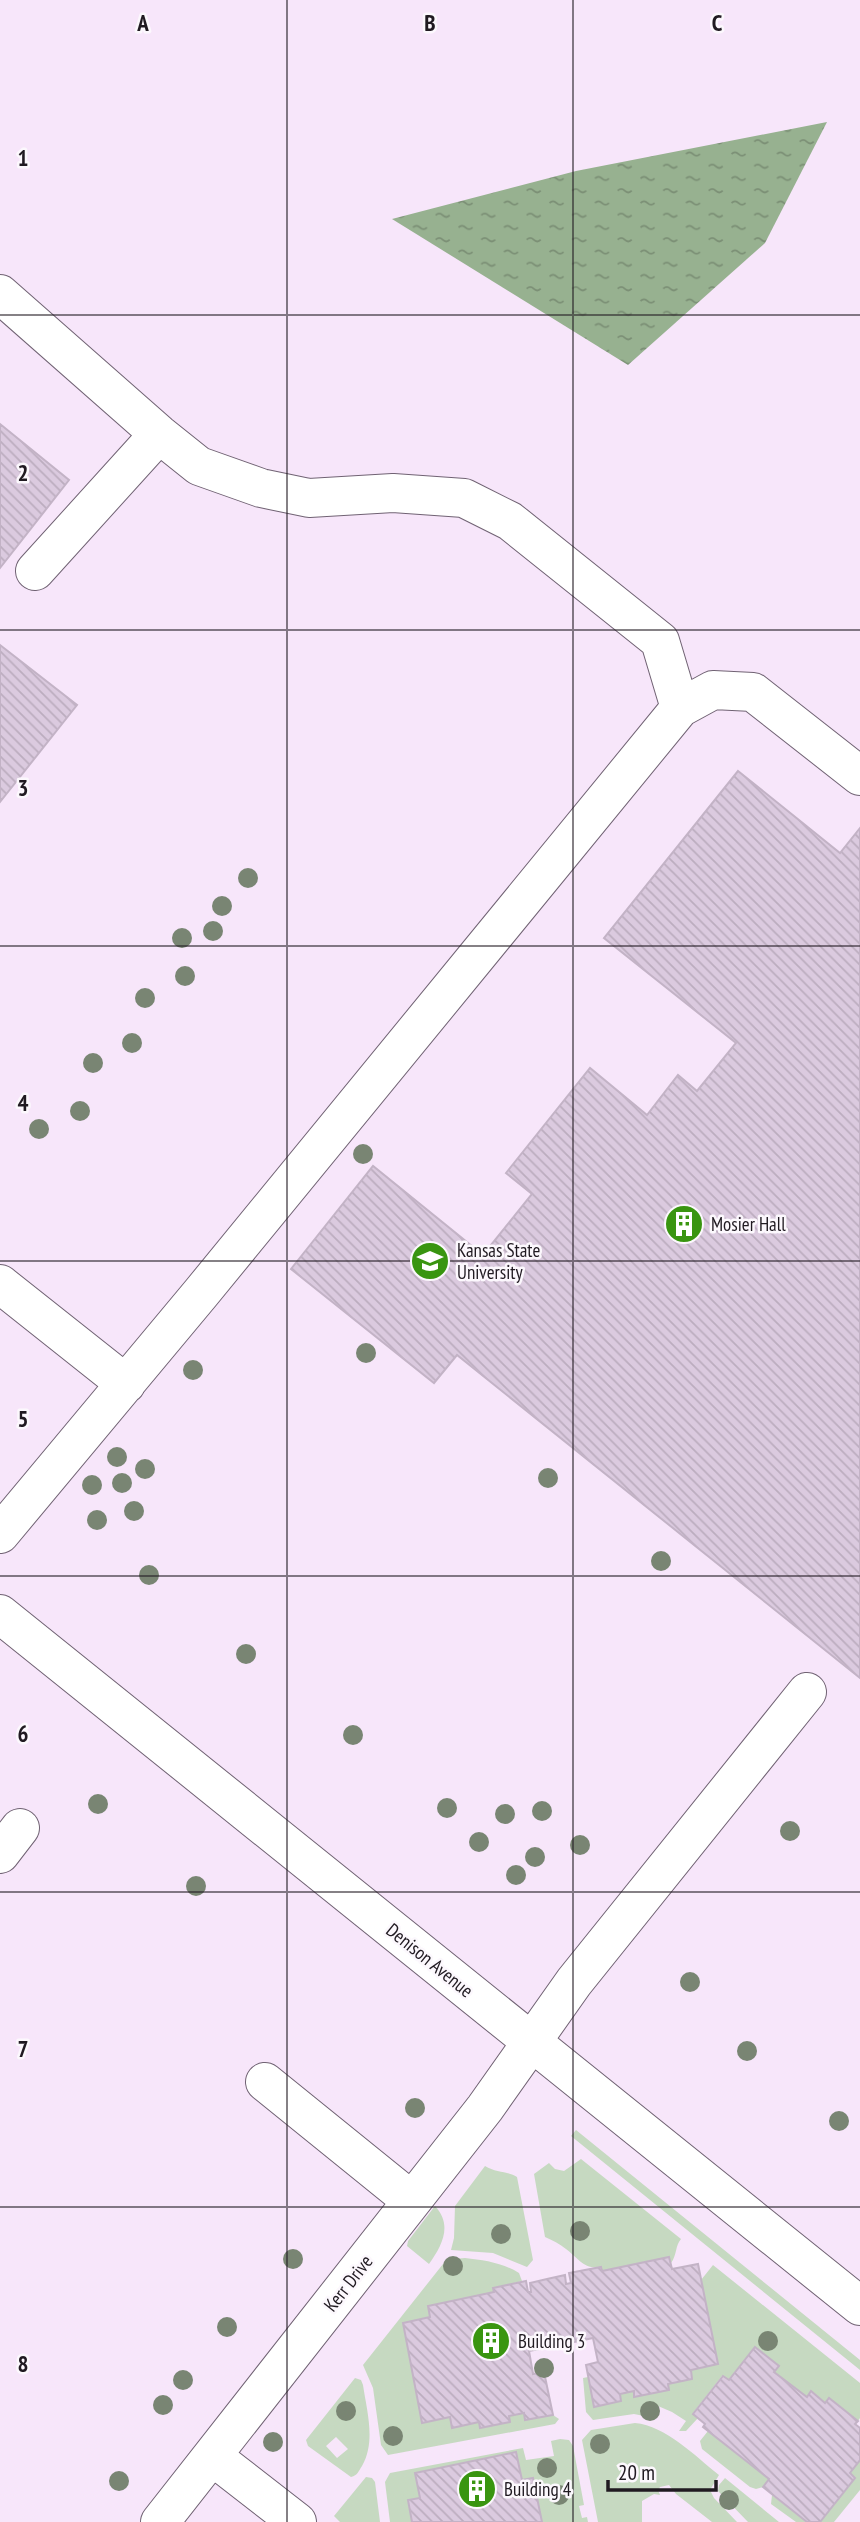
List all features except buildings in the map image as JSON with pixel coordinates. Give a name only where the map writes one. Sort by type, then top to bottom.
[{"type":"street","points":[[0,294],[199,466],[261,488],[309,498],[393,493],[464,498],[510,521],[660,641],[680,708]]},
{"type":"street","points":[[35,570],[159,434]]},
{"type":"street","points":[[0,1534],[680,708],[713,690],[753,692],[860,776]]},
{"type":"street","points":[[0,1283],[126,1384]]},
{"type":"street","name":"Denison Avenue","points":[[0,1614],[860,2306]]},
{"type":"street","name":"Kerr Drive","points":[[160,2522],[485,2108],[574,1982],[807,1692]]},
{"type":"street","points":[[265,2082],[412,2201]]},
{"type":"street","points":[[212,2456],[297,2522]]},
{"type":"shaded area","points":[[576,2130],[860,2360],[860,2370],[571,2136]]},
{"type":"shaded area","points":[[581,2159],[681,2239],[671,2263],[669,2258],[602,2271],[601,2267],[586,2265],[561,2245],[545,2237],[534,2174],[549,2163],[555,2169],[564,2171]]},
{"type":"shaded area","points":[[485,2166],[517,2177],[533,2260],[527,2267],[493,2253],[451,2250],[455,2206]]},
{"type":"shaded area","points":[[435,2206],[443,2221],[444,2235],[429,2264],[407,2246]]},
{"type":"shaded area","points":[[465,2258],[506,2267],[519,2273],[522,2281],[494,2288],[494,2292],[428,2306],[430,2317],[403,2323],[422,2422],[450,2417],[452,2427],[479,2422],[481,2428],[510,2422],[509,2416],[524,2413],[525,2420],[553,2415],[559,2419],[555,2424],[388,2455],[381,2445],[373,2388],[363,2365],[443,2264],[453,2259]]},
{"type":"shaded area","points":[[713,2265],[860,2383],[858,2421],[829,2398],[825,2403],[811,2392],[807,2397],[774,2372],[778,2366],[729,2380],[722,2376],[693,2413],[698,2418],[686,2431],[679,2431],[686,2421],[658,2406],[654,2418],[634,2414],[593,2420],[586,2412],[583,2378],[588,2377],[594,2406],[621,2401],[620,2394],[634,2391],[635,2397],[668,2390],[668,2384],[692,2379],[691,2370],[718,2364],[701,2280]]},
{"type":"shaded area","points":[[355,2378],[361,2380],[370,2437],[366,2456],[358,2473],[351,2477],[308,2446],[306,2440]],"holes":[[[336,2437],[348,2449],[337,2458],[326,2446]]]},
{"type":"shaded area","points":[[635,2423],[647,2425],[669,2436],[719,2475],[710,2490],[714,2498],[737,2522],[712,2522],[676,2494],[669,2485],[660,2487],[660,2495],[654,2494],[642,2501],[642,2522],[598,2522],[582,2440],[591,2430]]},
{"type":"shaded area","points":[[708,2431],[769,2479],[763,2487],[750,2487],[702,2449],[700,2441]]},
{"type":"shaded area","points":[[569,2440],[573,2446],[584,2505],[579,2506],[582,2518],[587,2517],[588,2522],[542,2522],[533,2478],[522,2480],[516,2452],[416,2473],[420,2498],[408,2500],[412,2522],[390,2522],[385,2482],[390,2473],[523,2448],[526,2460],[554,2456],[551,2441]]},
{"type":"shaded area","points":[[860,2460],[860,2490],[834,2522],[820,2522],[855,2478],[850,2473]]},
{"type":"shaded area","points":[[366,2477],[375,2482],[380,2522],[340,2522],[334,2516]]},
{"type":"shaded area","points":[[725,2478],[779,2522],[748,2522],[718,2491]]},
{"type":"shaded area","points":[[772,2495],[807,2522],[796,2522],[771,2504]]},
{"type":"water","points":[[827,122],[765,243],[628,365],[392,219],[576,171]]},
{"type":"place","name":"Mosier Hall","points":[[684,1224]]},
{"type":"place","name":"Kansas State University","points":[[430,1261]]},
{"type":"place","name":"Building 3","points":[[491,2341]]},
{"type":"place","name":"Building 4","points":[[477,2489]]}]
